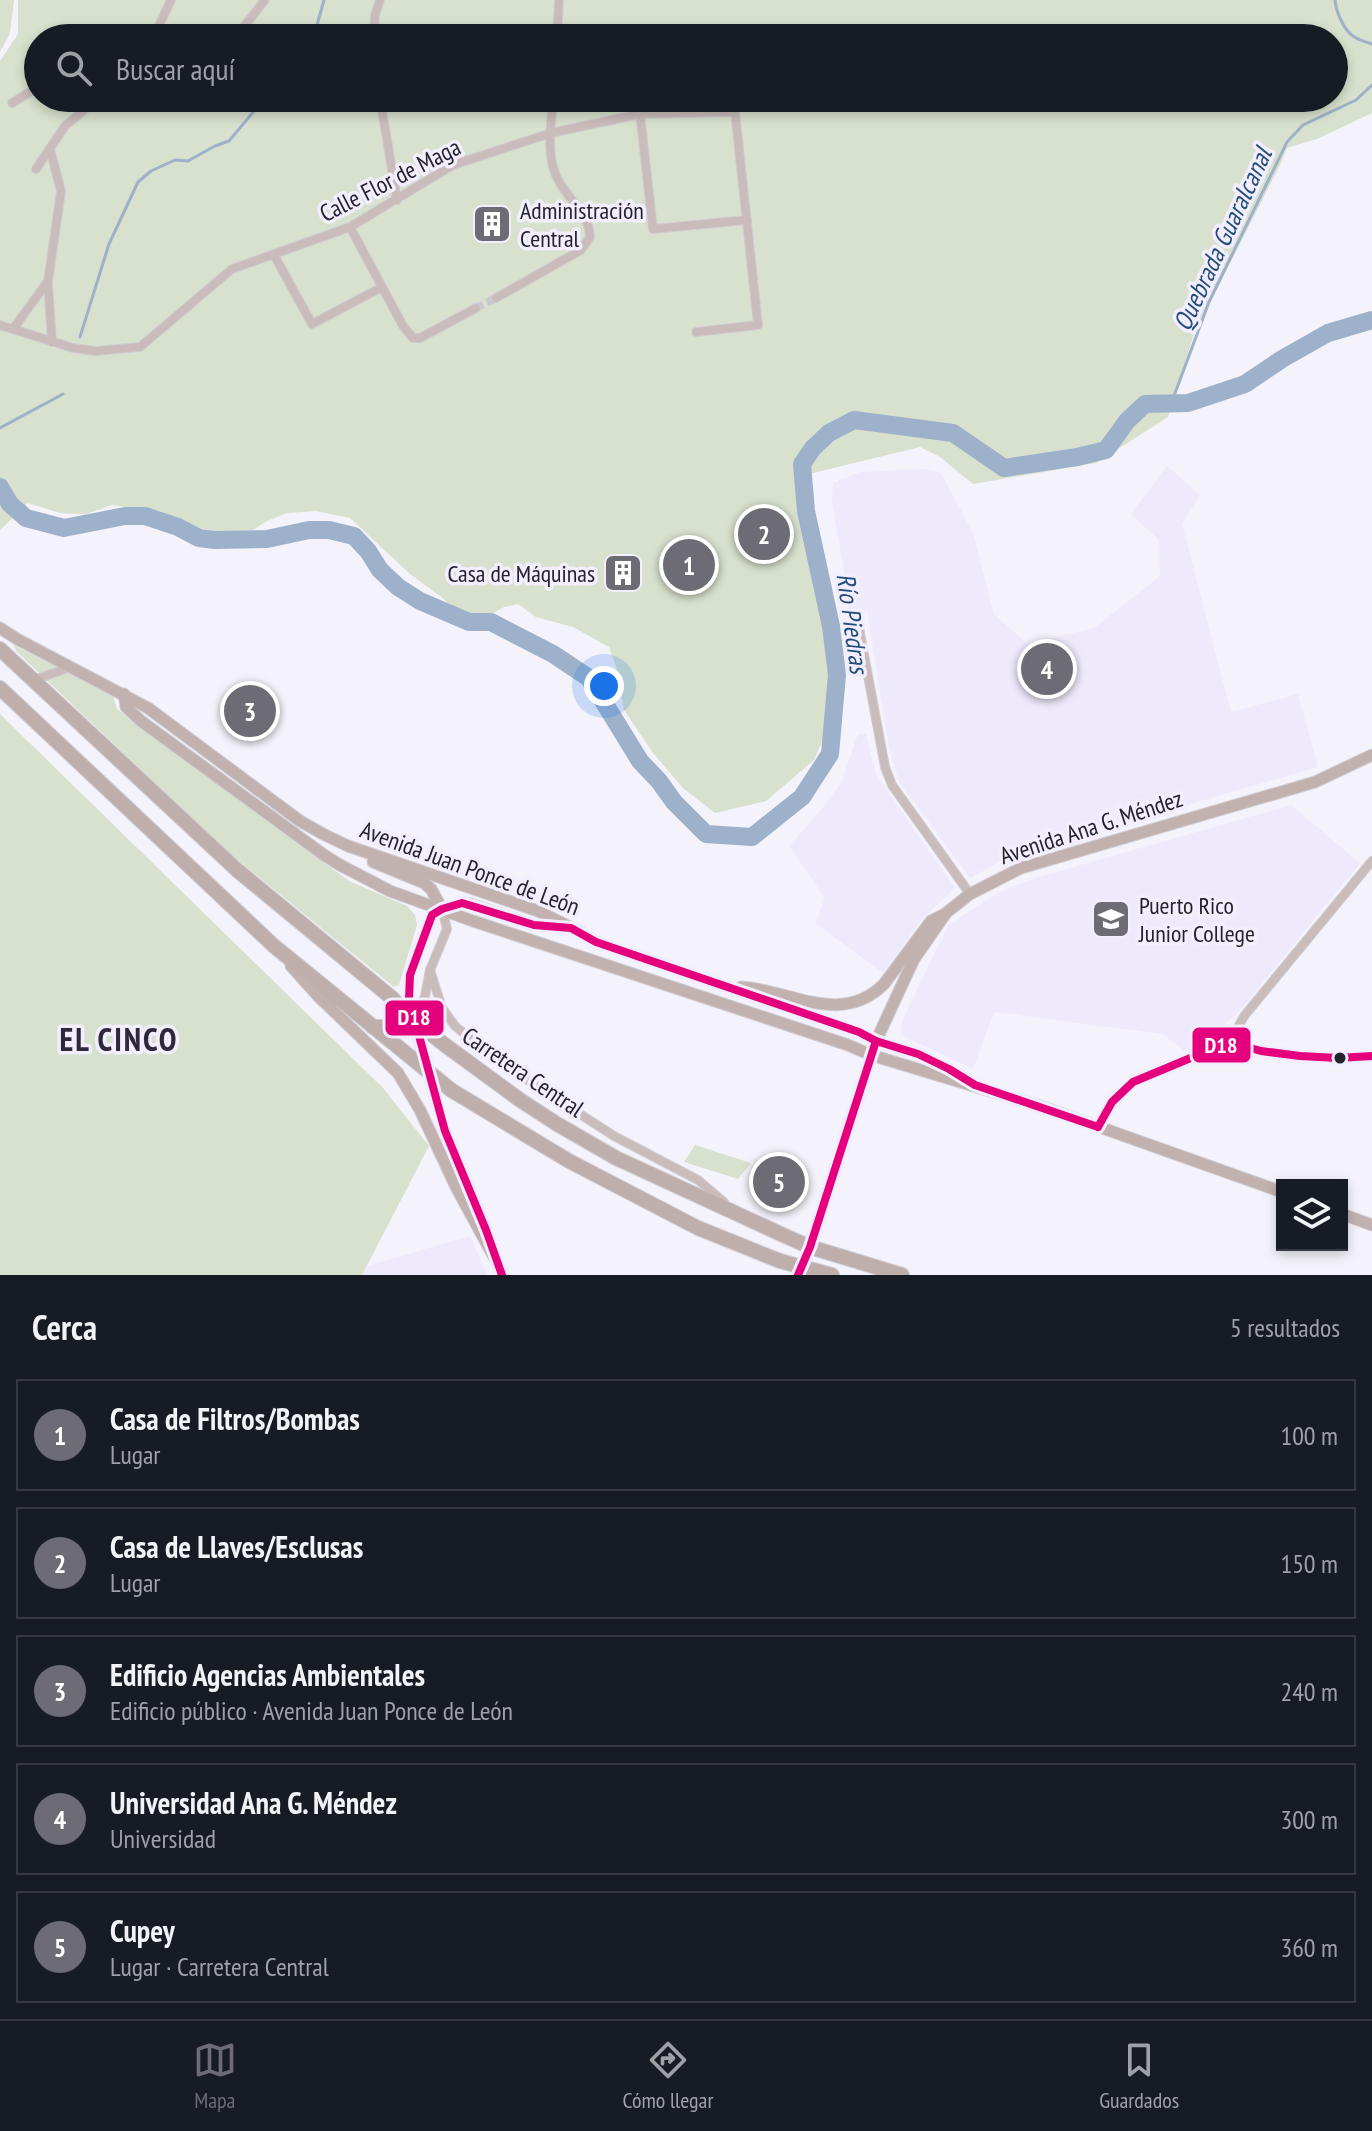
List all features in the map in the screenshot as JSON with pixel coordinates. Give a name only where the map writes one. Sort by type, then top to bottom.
[{"type":"highway","name":"Carretera Central","points":[[0,649],[237,870],[392,998],[414,1021],[497,1084],[616,1158],[810,1247],[902,1275]]},
{"type":"highway","name":"Carretera Central","points":[[0,688],[274,946],[451,1090],[557,1154],[698,1228],[799,1271],[832,1275]]},
{"type":"highway","points":[[373,1027],[414,1021]]},
{"type":"street","points":[[160,24],[171,0]]},
{"type":"street","points":[[246,24],[265,0]]},
{"type":"street","points":[[375,24],[380,0]]},
{"type":"street","points":[[558,24],[559,0]]},
{"type":"street","points":[[12,103],[24,96]]},
{"type":"street","points":[[36,169],[65,126],[82,112]]},
{"type":"street","points":[[382,112],[397,200]]},
{"type":"street","points":[[496,298],[581,250],[590,237],[584,214],[572,202],[554,170],[552,112]]},
{"type":"street","name":"Calle Flor de Maga","points":[[52,342],[96,351],[140,347],[232,269],[350,227],[453,165],[551,133],[640,114],[735,112],[747,220]]},
{"type":"street","points":[[640,114],[653,229],[747,220],[758,325],[696,332]]},
{"type":"street","points":[[0,325],[52,342],[48,281],[61,191],[50,149]]},
{"type":"street","points":[[350,227],[403,326],[413,338],[420,338],[476,308]]},
{"type":"street","points":[[274,255],[312,324],[382,287]]},
{"type":"street","points":[[13,329],[48,281]]},
{"type":"street","points":[[857,617],[885,767],[892,785],[970,894]]},
{"type":"street","name":"Avenida Juan Ponce de León","points":[[0,628],[148,708],[300,821],[348,846],[538,911],[596,942],[918,1054],[975,1085]]},
{"type":"street","points":[[34,680],[72,667]]},
{"type":"street","name":"Avenida Juan Ponce de León","points":[[124,694],[126,707],[141,721],[324,855],[390,891],[871,1055],[975,1085],[1276,1190]]},
{"type":"street","name":"Avenida Ana G. Méndez","points":[[799,1271],[810,1247],[876,1041],[914,959],[946,913],[970,894],[1021,868],[1315,782],[1372,755]]},
{"type":"street","points":[[348,846],[360,856],[424,883],[442,909],[447,929],[414,1021]]},
{"type":"street","points":[[1098,1127],[1112,1102],[1133,1082],[1229,1042],[1245,1015],[1372,861]]},
{"type":"street","points":[[501,1272],[445,1131],[409,999],[410,975],[432,915],[454,904],[470,904],[534,925],[571,928]]},
{"type":"street","points":[[725,987],[759,989],[816,1004],[844,1006],[858,1002],[876,993],[931,921],[946,913]]},
{"type":"street","points":[[274,946],[318,996],[398,1073],[420,1110],[501,1272]]},
{"type":"street","points":[[430,970],[442,1008],[455,1026],[483,1049],[614,1136],[698,1180],[737,1213]]},
{"type":"street","name":"Avenida Juan Ponce de León","points":[[848,1045],[865,1046],[876,1041]]},
{"type":"street","points":[[1229,1042],[1249,1049],[1311,1057],[1372,1056]]},
{"type":"street","points":[[1348,1216],[1372,1225]]},
{"type":"shaded area","points":[[1167,466],[1200,495],[1182,524],[1231,712],[1298,694],[1318,767],[1008,857],[970,878],[899,782],[889,748],[867,611],[851,613],[832,502],[833,483],[860,472],[925,469],[941,473],[973,533],[994,614],[1027,644],[1094,628],[1160,576],[1159,540],[1131,514]]},
{"type":"shaded area","points":[[858,734],[866,734],[876,775],[955,888],[921,920],[883,973],[815,923],[825,898],[789,846],[841,783]]},
{"type":"shaded area","points":[[1291,805],[1360,863],[1239,1012],[1203,1042],[1184,1051],[1163,1034],[994,1012],[973,1069],[901,1035],[902,1021],[948,925],[1001,891],[1032,879]]},
{"type":"shaded area","points":[[470,1236],[487,1275],[362,1275],[367,1266]]},
{"type":"green space","points":[[0,0],[14,0],[10,33],[0,52]]},
{"type":"green space","points":[[18,0],[1372,0],[1372,113],[1317,139],[1287,148],[1194,334],[1168,417],[1096,463],[973,484],[940,457],[920,447],[805,475],[805,488],[834,628],[839,701],[814,760],[766,801],[715,813],[683,788],[653,753],[624,710],[617,669],[609,647],[573,627],[536,617],[518,604],[504,607],[467,628],[444,599],[410,574],[350,518],[316,511],[287,513],[253,530],[222,532],[199,528],[184,520],[149,510],[112,505],[86,514],[60,513],[28,503],[0,530],[0,61],[18,34]]},
{"type":"green space","points":[[13,645],[113,695],[117,709],[135,724],[349,881],[407,906],[415,915],[417,925],[399,985],[394,987],[228,852]]},
{"type":"green space","points":[[0,714],[383,1088],[429,1146],[362,1275],[0,1275]]},
{"type":"green space","points":[[695,1145],[751,1163],[738,1179],[684,1162]]},
{"type":"waterway","points":[[317,24],[324,0]]},
{"type":"waterway","name":"Quebrada Guaralcanal","points":[[1335,0],[1343,24]]},
{"type":"waterway","name":"Quebrada Guaralcanal","points":[[1348,31],[1357,39],[1372,44]]},
{"type":"waterway","name":"Quebrada Guaralcanal","points":[[1348,104],[1372,85]]},
{"type":"waterway","points":[[80,337],[109,244],[138,182],[151,171],[175,160],[188,161],[229,141],[253,112]]},
{"type":"waterway","name":"Quebrada Guaralcanal","points":[[1171,404],[1209,302],[1287,142],[1303,125],[1331,112]]},
{"type":"waterway","name":"Río Piedras","points":[[0,487],[10,504],[26,518],[64,528],[125,516],[145,516],[199,538],[215,540],[267,539],[309,530],[329,530],[354,536],[380,570],[398,587],[420,601],[469,622],[491,622],[553,654],[589,678],[640,761],[706,834],[752,837],[802,797],[830,754],[837,675],[831,626],[806,511],[802,464],[829,433],[854,420],[953,433],[1004,468],[1077,457],[1106,450],[1127,421],[1145,404],[1188,403],[1245,384],[1328,333],[1372,320]]},
{"type":"waterway","points":[[0,428],[63,394]]},
{"type":"tunnel","points":[[476,308],[496,298]]},
{"type":"transit line","name":"D18","points":[[502,1275],[445,1131],[409,999],[410,975],[432,915],[462,903],[534,925],[571,928],[596,942],[918,1054],[975,1085],[1098,1127]]},
{"type":"transit line","name":"D18","points":[[798,1275],[810,1247],[876,1041]]},
{"type":"transit line","name":"D18","points":[[1098,1127],[1112,1102],[1133,1082],[1229,1042],[1261,1051],[1300,1056],[1372,1056]]},
{"type":"place","name":"Administración Central","points":[[492,224]]},
{"type":"place","name":"Casa de Llaves/Esclusas","points":[[764,534]]},
{"type":"place","name":"Casa de Filtros/Bombas","points":[[689,565]]},
{"type":"place","name":"Casa de Máquinas","points":[[623,573]]},
{"type":"place","name":"Universidad Ana G. Méndez","points":[[1047,669]]},
{"type":"place","name":"Edificio Agencias Ambientales","points":[[250,711]]},
{"type":"place","name":"Puerto Rico Junior College","points":[[1111,919]]},
{"type":"place","name":"Cupey","points":[[779,1182]]},
{"type":"district","name":"EL CINCO","points":[[119,1039]]}]
